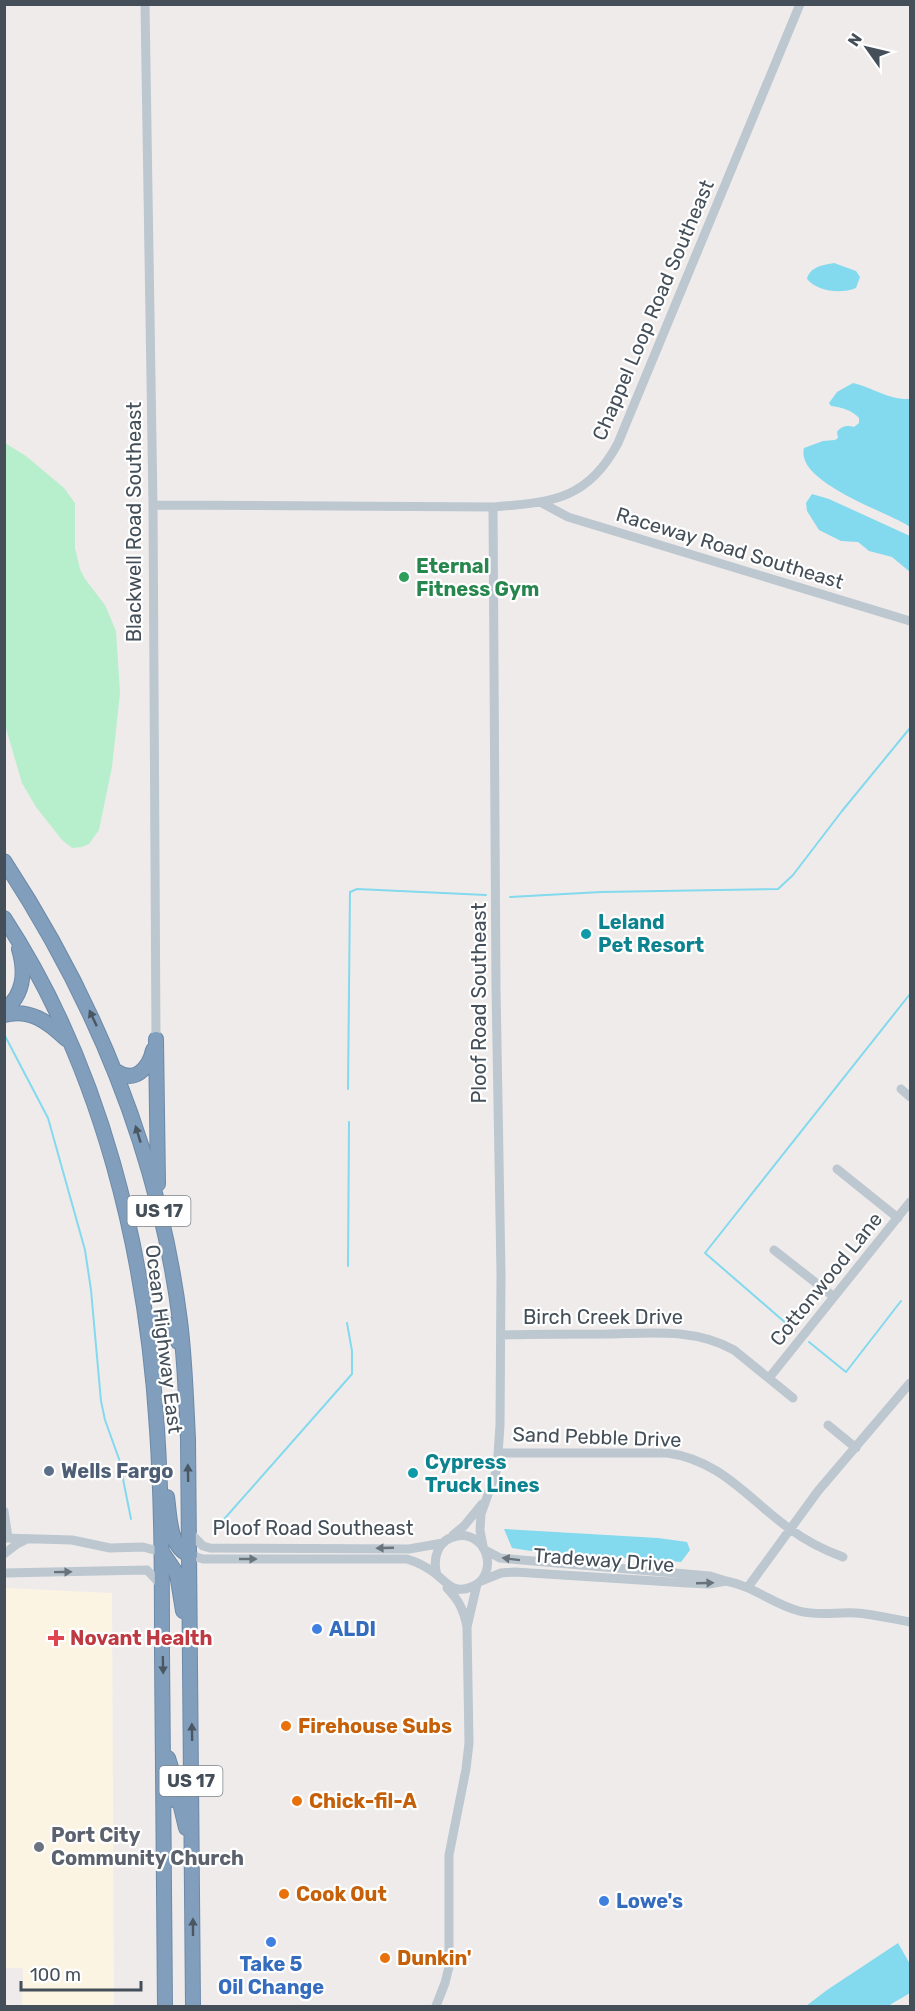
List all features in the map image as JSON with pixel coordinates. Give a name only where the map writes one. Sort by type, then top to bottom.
[{"type":"highway","name":"Ocean Highway East","points":[[4,861],[58,949],[91,1014],[116,1071],[159,1208],[176,1294],[183,1356],[188,1440],[193,2007]]},
{"type":"highway","name":"Ocean Highway East","points":[[4,918],[36,970],[71,1044],[93,1102],[123,1201],[138,1267],[157,1427],[162,1552],[167,2007]]},
{"type":"highway","points":[[4,1013],[20,993],[23,981],[14,932]]},
{"type":"highway","points":[[4,1013],[33,1014],[47,1022],[71,1044]]},
{"type":"highway","points":[[116,1071],[128,1077],[138,1075],[149,1062],[156,1039]]},
{"type":"highway","points":[[156,1039],[159,1208]]},
{"type":"highway","points":[[146,1322],[156,1320],[170,1325],[183,1356]]},
{"type":"highway","points":[[157,1427],[174,1538],[179,1549],[190,1555]]},
{"type":"highway","points":[[162,1552],[172,1564],[179,1581],[191,1675]]},
{"type":"highway","points":[[163,1733],[172,1774],[182,1778],[191,1778]]},
{"type":"highway","points":[[164,1798],[180,1803],[192,1866]]},
{"type":"street","name":"Blackwell Road Southeast","points":[[145,4],[153,505],[156,1039]]},
{"type":"street","name":"Chappel Loop Road Southeast","points":[[153,505],[493,507],[557,500],[589,481],[609,459],[618,443],[800,4]]},
{"type":"street","name":"Raceway Road Southeast","points":[[542,503],[568,517],[910,621]]},
{"type":"street","name":"Ploof Road Southeast","points":[[484,1548],[480,1530],[482,1514],[497,1469],[500,1452],[501,1335],[493,507]]},
{"type":"street","points":[[901,1089],[910,1097]]},
{"type":"street","points":[[837,1169],[898,1218]]},
{"type":"street","name":"Cottonwood Lane","points":[[769,1378],[910,1202]]},
{"type":"street","points":[[774,1250],[834,1297]]},
{"type":"street","name":"Birch Creek Drive","points":[[501,1335],[662,1333],[697,1335],[734,1350],[792,1398]]},
{"type":"street","points":[[748,1587],[818,1491],[910,1383]]},
{"type":"street","points":[[828,1425],[855,1448]]},
{"type":"street","name":"Sand Pebble Drive","points":[[500,1452],[667,1453],[685,1456],[721,1472],[789,1528],[812,1543],[843,1557]]},
{"type":"street","name":"Ploof Road Southeast","points":[[189,1532],[203,1546],[210,1548],[409,1549],[446,1540],[478,1512],[487,1497]]},
{"type":"street","points":[[4,1511],[6,1538],[72,1540],[110,1548],[143,1547],[162,1552]]},
{"type":"street","points":[[436,2007],[449,1967],[449,1855],[468,1751],[465,1612],[456,1597],[439,1578],[434,1558],[446,1540],[459,1535],[476,1540],[484,1548],[488,1566],[479,1583],[467,1627]]},
{"type":"street","points":[[4,1554],[27,1539]]},
{"type":"street","name":"Tradeway Drive","points":[[484,1548],[500,1558],[710,1576],[748,1587],[778,1603],[809,1613],[865,1614],[910,1622]]},
{"type":"street","name":"Ploof Road Southeast","points":[[190,1555],[202,1559],[407,1559],[418,1563],[439,1578]]},
{"type":"street","points":[[4,1573],[147,1570],[162,1586]]},
{"type":"street","name":"Tradeway Drive","points":[[479,1583],[501,1573],[515,1572],[709,1584],[726,1581]]},
{"type":"street","points":[[439,1578],[455,1589],[470,1588],[479,1583]]},
{"type":"shaded area","points":[[5,1588],[112,1593],[114,2006],[22,2006],[23,1968],[5,1968]]},
{"type":"green space","points":[[5,443],[26,456],[64,488],[75,503],[75,548],[80,569],[105,605],[116,631],[120,693],[112,767],[99,830],[89,844],[82,847],[72,848],[62,840],[36,807],[22,783],[5,725]]},
{"type":"water","points":[[834,263],[856,271],[860,277],[856,288],[830,291],[817,287],[807,279],[814,269]]},
{"type":"water","points":[[853,383],[888,396],[910,399],[910,527],[828,484],[814,473],[805,461],[804,448],[823,441],[835,440],[838,438],[837,432],[840,428],[854,427],[859,423],[859,418],[853,413],[831,406],[829,403],[837,392]]},
{"type":"water","points":[[812,494],[829,499],[910,536],[910,572],[892,557],[869,551],[858,542],[841,541],[819,530],[807,511],[806,503]]},
{"type":"water","points":[[504,1529],[658,1538],[687,1542],[690,1550],[681,1562],[531,1551],[512,1548]]},
{"type":"water","points":[[898,1943],[910,1964],[910,1993],[888,2006],[806,2006],[827,1990]]},
{"type":"waterway","points":[[510,897],[601,892],[778,889],[793,875],[910,728]]},
{"type":"waterway","points":[[348,1089],[350,892],[357,889],[486,895]]},
{"type":"waterway","points":[[795,1331],[705,1253],[910,994]]},
{"type":"waterway","points":[[4,1034],[48,1118],[85,1250],[101,1401],[105,1420],[119,1459],[131,1519]]},
{"type":"waterway","points":[[348,1266],[349,1122]]},
{"type":"waterway","points":[[809,1342],[846,1372],[901,1301]]},
{"type":"waterway","points":[[218,1526],[352,1374],[352,1351],[347,1323]]},
{"type":"place","name":"Eternal Fitness Gym","points":[[404,577]]},
{"type":"place","name":"Leland Pet Resort","points":[[586,934]]},
{"type":"place","name":"Wells Fargo","points":[[49,1471]]},
{"type":"place","name":"Cypress Truck Lines","points":[[413,1473]]},
{"type":"place","name":"ALDI","points":[[317,1629]]},
{"type":"place","name":"Novant Health","points":[[56,1638]]},
{"type":"place","name":"Firehouse Subs","points":[[286,1726]]},
{"type":"place","name":"Chick-fil-A","points":[[297,1801]]},
{"type":"place","name":"Port City Community Church","points":[[39,1847]]},
{"type":"place","name":"Cook Out","points":[[284,1894]]},
{"type":"place","name":"Lowe's","points":[[604,1901]]},
{"type":"place","name":"Take 5 Oil Change","points":[[271,1942]]},
{"type":"place","name":"Dunkin'","points":[[385,1958]]}]
